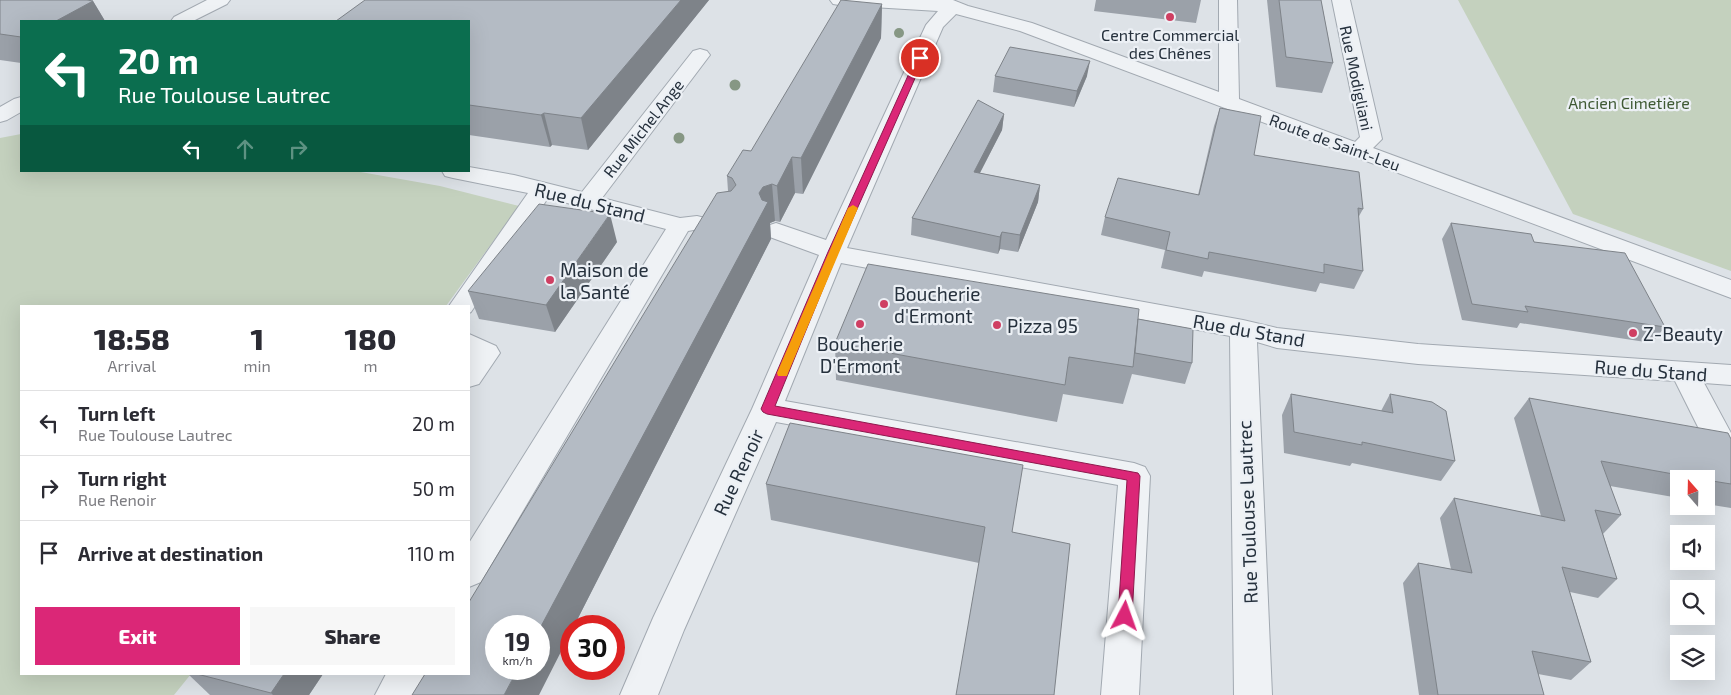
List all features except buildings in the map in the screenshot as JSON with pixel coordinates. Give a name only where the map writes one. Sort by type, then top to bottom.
[{"type":"street","name":"Route de Saint-Leu","points":[[839,0],[945,3],[1012,23],[1731,289]]},
{"type":"street","points":[[985,0],[1058,39]]},
{"type":"street","points":[[1228,0],[1229,102]]},
{"type":"street","name":"Rue Modigliani","points":[[1340,0],[1371,139],[1358,150]]},
{"type":"street","points":[[183,20],[228,2]]},
{"type":"street","points":[[203,20],[228,2]]},
{"type":"street","name":"Rue Renoir","points":[[639,695],[666,630],[767,409],[833,252],[945,3]]},
{"type":"street","name":"Rue Michel Ange","points":[[586,201],[700,55]]},
{"type":"street","points":[[0,98],[20,102]]},
{"type":"street","points":[[0,116],[20,103]]},
{"type":"street","points":[[0,126],[20,118]]},
{"type":"street","name":"Rue du Stand","points":[[459,172],[514,182],[680,225],[717,222]]},
{"type":"street","points":[[463,305],[542,190]]},
{"type":"street","points":[[470,570],[680,225]]},
{"type":"street","name":"Rue du Stand","points":[[776,231],[851,258],[1243,329],[1277,338],[1418,354],[1731,375]]},
{"type":"street","name":"Rue Toulouse Lautrec","points":[[1243,329],[1253,695]]},
{"type":"street","points":[[470,345],[486,353],[470,376]]},
{"type":"street","points":[[1684,372],[1731,462]]},
{"type":"street","points":[[767,409],[1134,476],[1120,695]]},
{"type":"street","points":[[394,695],[406,675]]},
{"type":"green space","name":"Ancien Cimetière","points":[[1458,0],[1731,0],[1731,271],[1573,214]]},
{"type":"green space","points":[[20,134],[20,172],[361,172],[440,186],[519,206],[447,305],[20,305],[20,675],[190,675],[174,695],[0,695],[0,138]]},
{"type":"slow traffic","points":[[783,373],[853,208]]},
{"type":"place","name":"Centre Commercial des Chênes","points":[[1170,17]]},
{"type":"place","name":"Maison de la Santé","points":[[550,280]]},
{"type":"place","name":"Boucherie d'Ermont","points":[[884,304]]},
{"type":"place","name":"Boucherie D'Ermont","points":[[860,324]]},
{"type":"place","name":"Pizza 95","points":[[997,325]]},
{"type":"place","name":"Z-Beauty","points":[[1633,333]]},
{"type":"route","points":[[920,58],[833,252],[767,409],[1134,476],[1125,616]]}]
